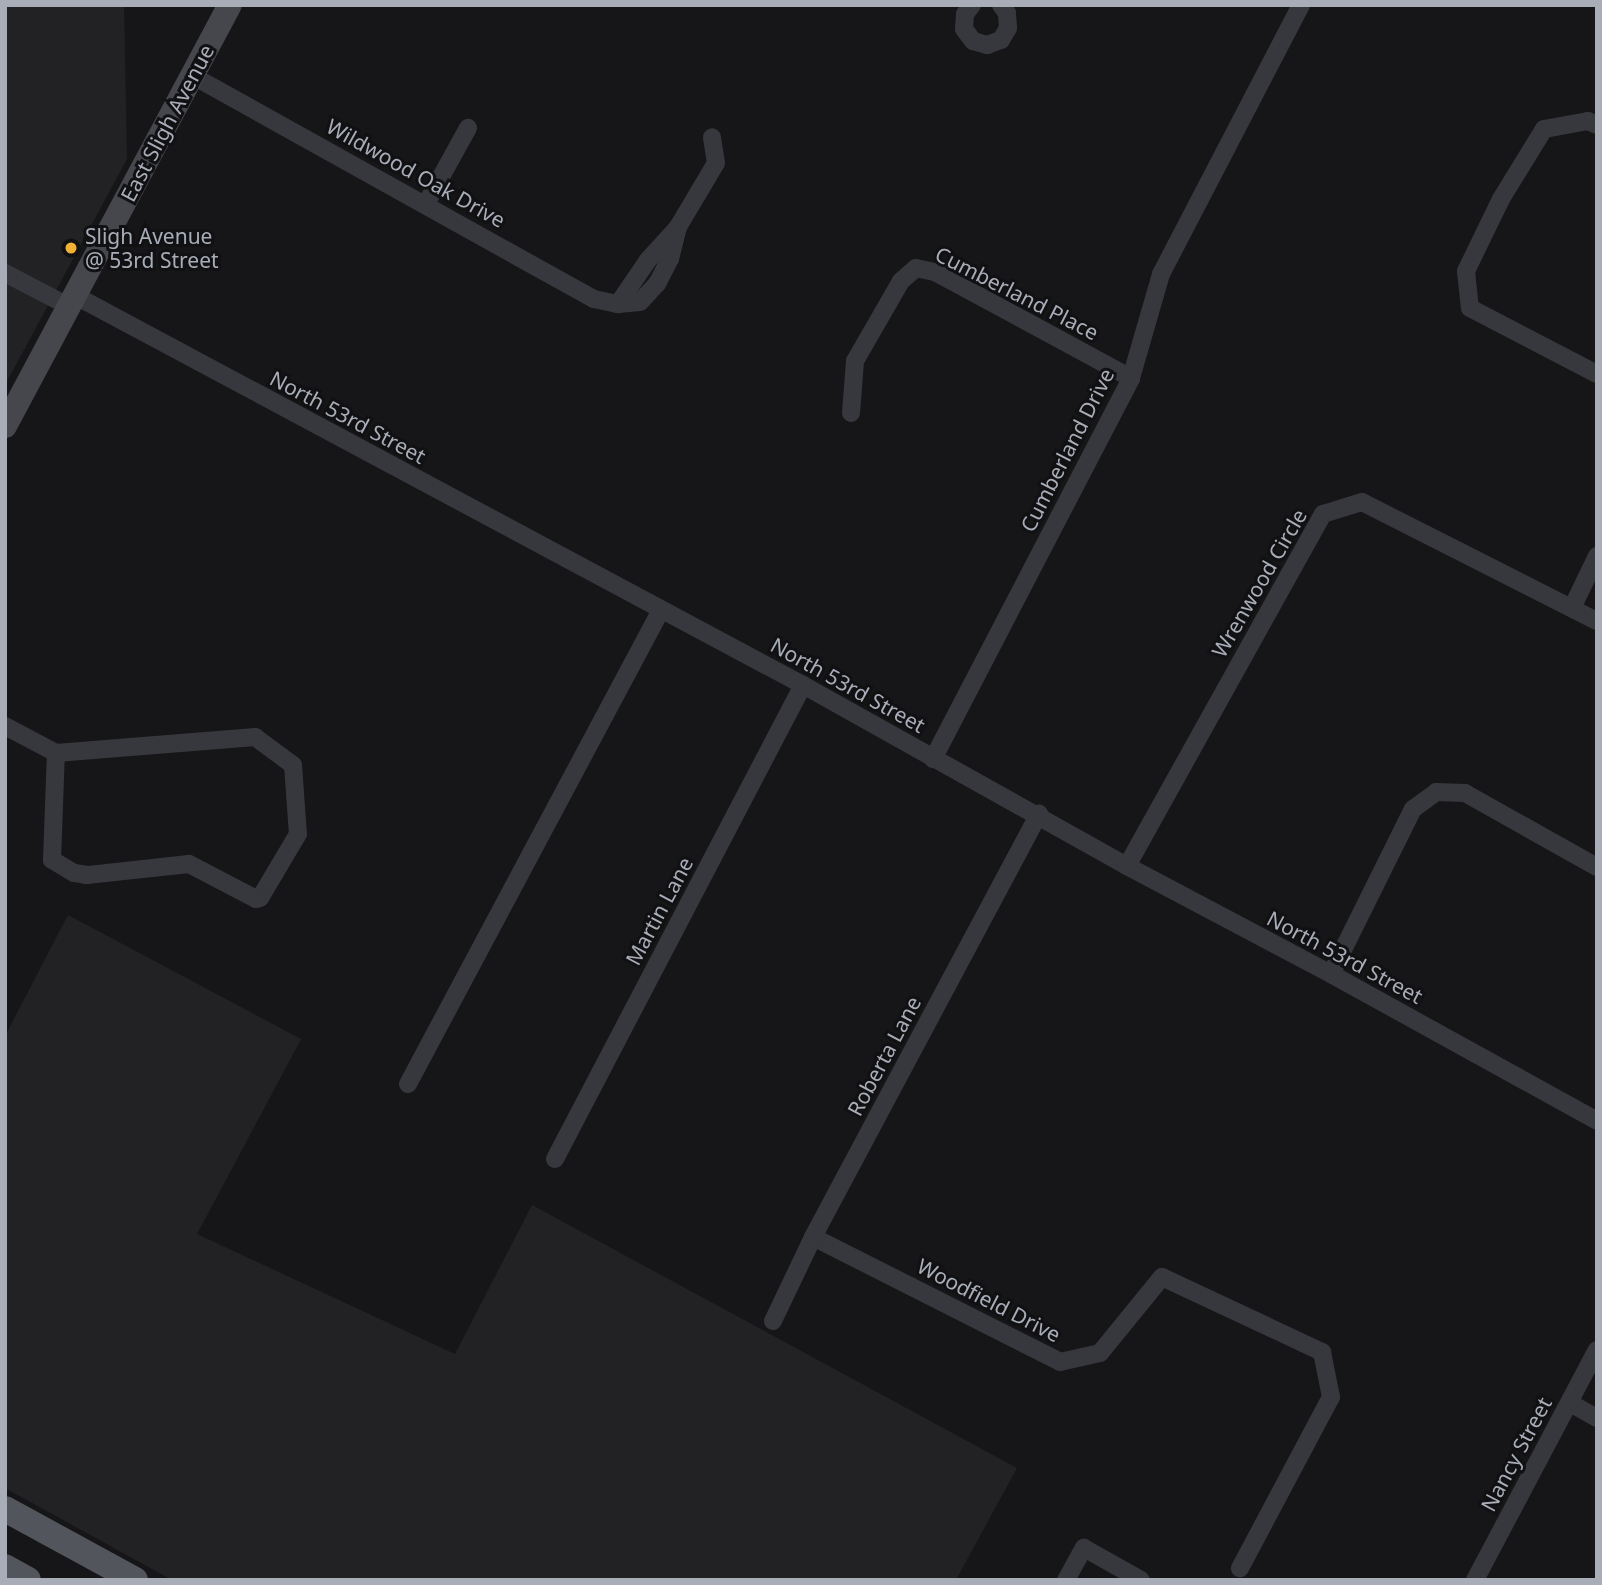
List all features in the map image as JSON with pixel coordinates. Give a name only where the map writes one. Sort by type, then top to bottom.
[{"type":"main road","points":[[5,1508],[120,1577]]},
{"type":"main road","points":[[5,1567],[28,1580]]},
{"type":"street","name":"East Sligh Avenue","points":[[5,426],[230,5]]},
{"type":"street","points":[[972,5],[965,14],[964,29],[973,41],[987,46],[1001,40],[1009,28],[1007,13],[1001,5]]},
{"type":"street","name":"Cumberland Drive","points":[[933,759],[1131,378],[1161,274],[1301,5]]},
{"type":"street","name":"Wildwood Oak Drive","points":[[193,76],[594,299],[618,304],[640,302],[657,284],[670,259],[678,228],[716,163],[712,137]]},
{"type":"street","points":[[1597,125],[1588,121],[1544,129],[1501,199],[1466,271],[1471,309],[1597,374]]},
{"type":"street","points":[[426,204],[468,128]]},
{"type":"street","name":"Cumberland Place","points":[[851,413],[855,361],[901,281],[916,268],[935,272],[1131,378]]},
{"type":"street","name":"North 53rd Street","points":[[5,273],[71,301],[803,685],[1127,866],[1331,974],[1597,1121]]},
{"type":"street","name":"Wrenwood Circle","points":[[1127,866],[1322,514],[1362,502],[1597,621]]},
{"type":"street","points":[[1572,608],[1597,556]]},
{"type":"street","points":[[408,1084],[661,610]]},
{"type":"street","name":"Martin Lane","points":[[555,1160],[803,685]]},
{"type":"street","points":[[5,726],[56,753],[255,737],[293,765],[298,834],[260,898],[250,898],[189,864],[87,876],[74,873],[52,860],[56,753]]},
{"type":"street","points":[[1331,974],[1413,809],[1436,792],[1465,793],[1597,867]]},
{"type":"street","name":"Roberta Lane","points":[[773,1321],[814,1237],[1038,814]]},
{"type":"street","name":"Woodfield Drive","points":[[814,1237],[1060,1362],[1100,1353],[1162,1278],[1322,1352],[1331,1396],[1240,1568]]},
{"type":"street","name":"Nancy Street","points":[[1475,1580],[1597,1350]]},
{"type":"street","points":[[1570,1403],[1597,1418]]},
{"type":"street","points":[[1066,1580],[1084,1548],[1141,1580]]},
{"type":"shaded area","points":[[5,5],[124,5],[127,159],[5,385]]},
{"type":"shaded area","points":[[68,915],[301,1039],[197,1234],[455,1354],[532,1205],[1017,1468],[956,1580],[172,1580],[5,1488],[5,1036]]},
{"type":"place","name":"Sligh Avenue @ 53rd Street","points":[[71,248]]}]
